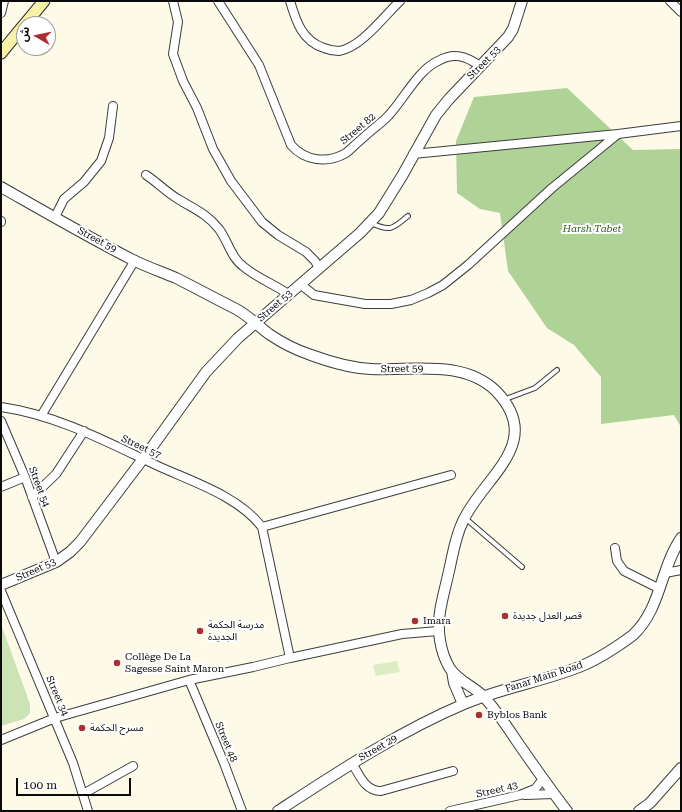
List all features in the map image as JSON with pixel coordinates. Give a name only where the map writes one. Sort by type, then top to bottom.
[{"type":"main road","points":[[31,16],[44,1]]},
{"type":"main road","points":[[1,53],[16,34]]},
{"type":"street","points":[[1,13],[4,1]]},
{"type":"street","points":[[173,1],[178,22],[173,54],[183,81],[197,108],[213,149],[230,181],[262,222],[278,235],[306,252],[319,268]]},
{"type":"street","name":"Street 82","points":[[218,1],[259,65],[291,145],[296,151],[314,159],[321,160],[334,158],[352,148],[388,116],[416,80],[429,66],[439,60],[454,55],[467,58],[480,66]]},
{"type":"street","points":[[290,1],[300,29],[311,43],[326,49],[340,51],[359,41],[400,1]]},
{"type":"street","name":"Street 53","points":[[1,584],[56,562],[70,552],[80,542],[206,372],[234,342],[371,223],[436,116],[449,99],[508,37],[513,29],[522,1]]},
{"type":"street","points":[[670,1],[681,12]]},
{"type":"street","points":[[55,217],[64,199],[84,182],[101,161],[109,138],[113,106]]},
{"type":"street","points":[[413,154],[618,134],[681,126]]},
{"type":"street","points":[[300,284],[314,295],[365,304],[391,304],[411,300],[428,294],[443,285],[468,265],[552,188],[618,134]]},
{"type":"street","points":[[146,175],[177,198],[202,212],[212,221],[243,267],[288,294]]},
{"type":"street","name":"Street 59","points":[[1,188],[135,260],[177,279],[238,310],[280,341],[312,356],[353,367],[370,369],[450,370],[472,376],[484,382],[496,392],[509,409],[515,432],[513,443],[503,464],[476,499],[464,518],[456,540],[440,613],[438,631],[449,667],[466,684],[483,696],[501,718],[567,811]]},
{"type":"street","points":[[41,416],[135,260]]},
{"type":"street","name":"Street 57","points":[[1,407],[17,409],[84,431],[225,497],[248,512],[262,527]]},
{"type":"street","name":"Street 54","points":[[1,420],[25,477],[56,562]]},
{"type":"street","points":[[32,497],[56,474],[84,431]]},
{"type":"street","points":[[290,658],[262,527],[451,474]]},
{"type":"street","points":[[1,487],[25,477]]},
{"type":"street","name":"Fanar Main Road","points":[[483,696],[579,667],[604,655],[632,636],[651,612],[671,556],[681,538]]},
{"type":"street","points":[[615,548],[617,561],[624,571],[660,589]]},
{"type":"street","points":[[665,573],[681,570]]},
{"type":"street","name":"Street 34","points":[[1,592],[74,763],[88,811]]},
{"type":"street","points":[[1,740],[55,718],[189,680],[402,634],[438,631]]},
{"type":"street","points":[[452,671],[454,683],[463,704]]},
{"type":"street","name":"Street 48","points":[[189,680],[242,811]]},
{"type":"street","name":"Street 29","points":[[278,811],[352,764],[410,730],[483,696]]},
{"type":"street","points":[[352,764],[368,788],[374,791],[381,791],[453,771]]},
{"type":"street","points":[[83,794],[133,766]]},
{"type":"street","points":[[639,811],[650,803],[681,768]]},
{"type":"street","name":"Street 43","points":[[450,811],[520,795],[535,789],[543,779]]},
{"type":"street","points":[[520,795],[554,794]]},
{"type":"lane","points":[[371,223],[383,229],[390,229],[399,224],[408,216]]},
{"type":"lane","points":[[502,400],[535,388],[557,370]]},
{"type":"lane","points":[[464,518],[522,567]]},
{"type":"green space","name":"Harsh Tabet","points":[[567,88],[633,150],[681,149],[681,427],[674,415],[601,424],[601,377],[574,345],[547,328],[508,271],[500,213],[480,209],[457,193],[456,141],[474,97]]},
{"type":"green space","points":[[1,624],[30,704],[30,713],[24,719],[1,726]]},
{"type":"green space","points":[[397,661],[400,672],[376,676],[373,665]]},
{"type":"place","name":"قصر العدل جديدة","points":[[505,616]]},
{"type":"place","name":"Imara","points":[[415,621]]},
{"type":"place","name":"مدرسة الحكمة الجديدة","points":[[200,631]]},
{"type":"place","name":"Collège De La Sagesse Saint Maron","points":[[117,663]]},
{"type":"place","name":"Byblos Bank","points":[[479,715]]},
{"type":"place","name":"مسرح الحكمة","points":[[82,728]]}]
